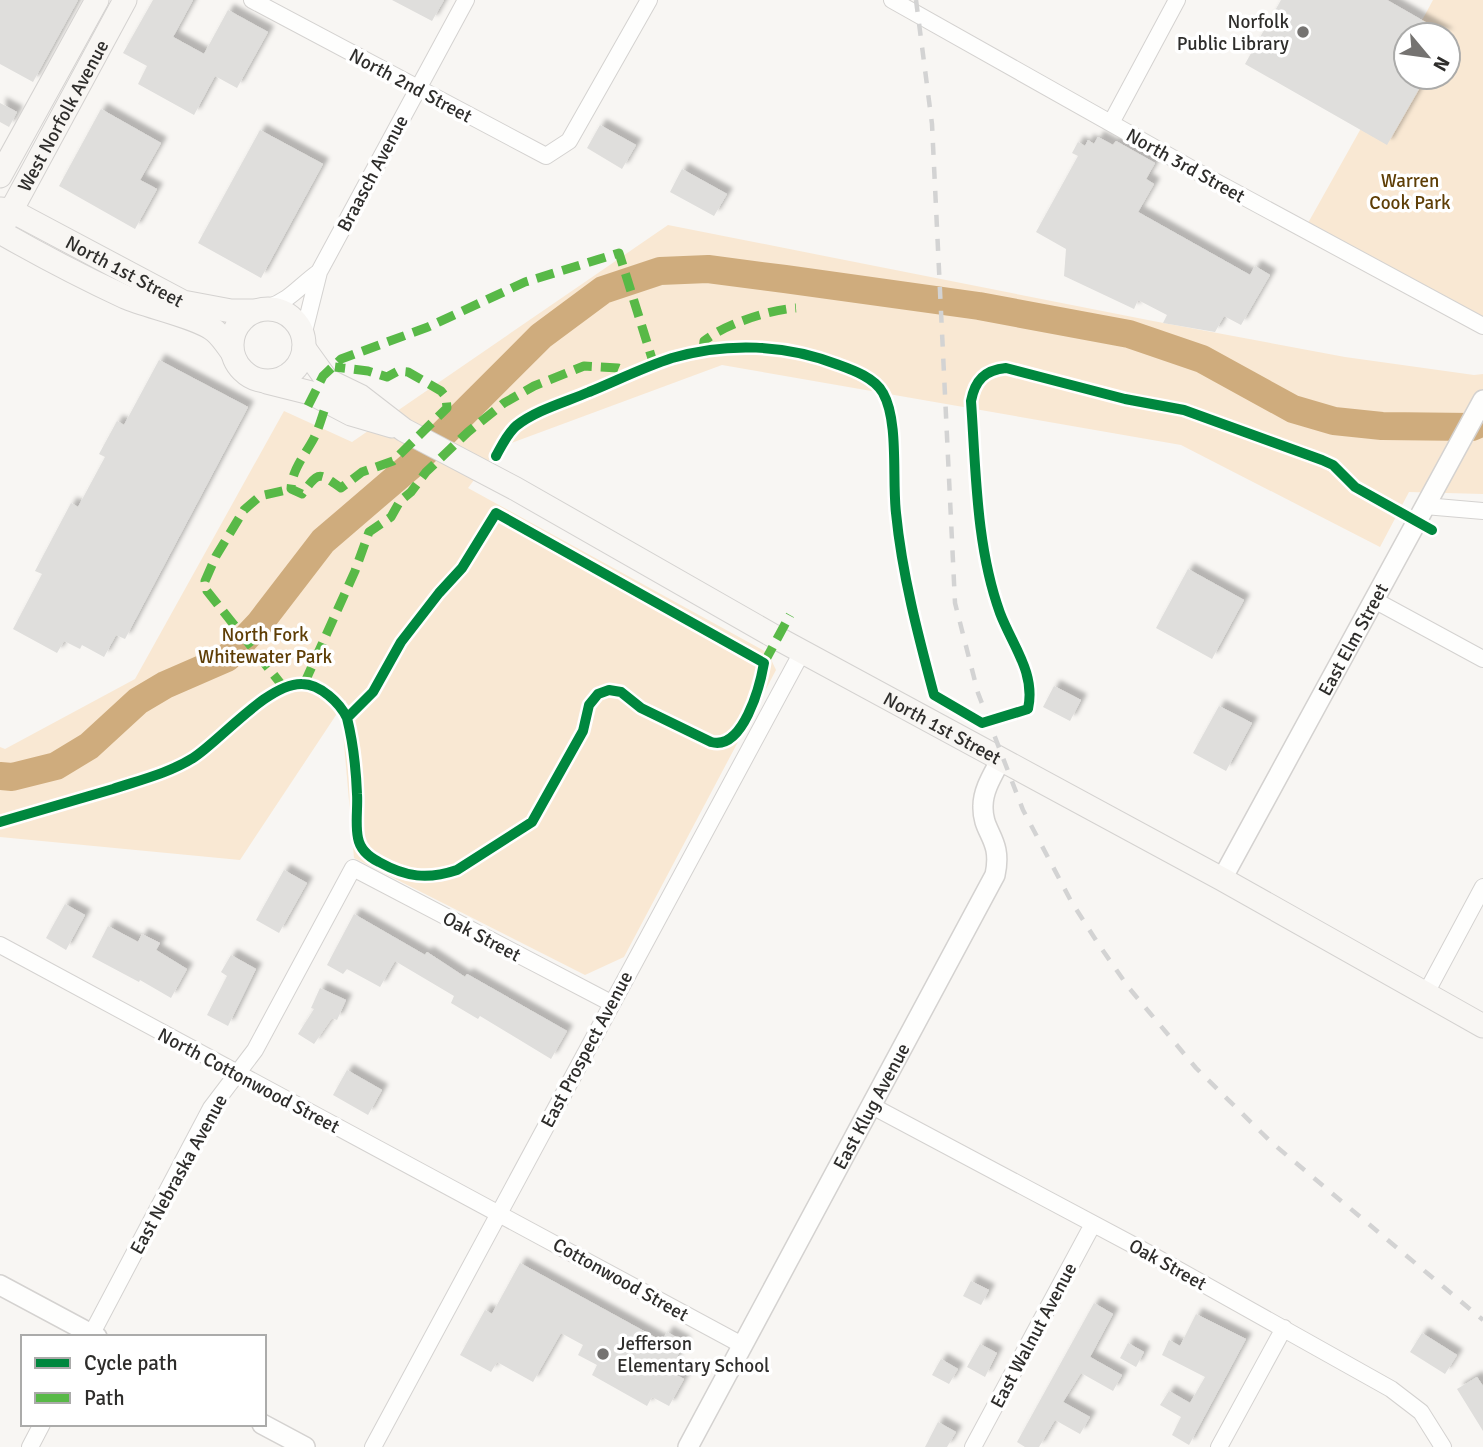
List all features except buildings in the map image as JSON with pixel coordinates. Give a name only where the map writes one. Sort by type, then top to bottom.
[{"type":"main road","name":"West Norfolk Avenue","points":[[0,176],[97,0]]},
{"type":"main road","name":"West Norfolk Avenue","points":[[0,232],[5,210],[125,0]]},
{"type":"main road","name":"North 1st Street","points":[[5,210],[183,302],[231,311],[261,310]]},
{"type":"main road","name":"North 1st Street","points":[[0,232],[123,296],[205,325],[233,352]]},
{"type":"main road","points":[[261,310],[279,310],[290,316],[298,325],[304,342],[302,360],[286,376],[264,381],[243,372],[236,363],[232,339],[236,327],[244,318],[261,310]]},
{"type":"main road","name":"North 1st Street","points":[[304,342],[327,380],[360,396],[404,430],[802,652],[1222,879],[1483,1026]]},
{"type":"main road","name":"North 1st Street","points":[[264,381],[311,393],[351,414],[404,430]]},
{"type":"street","name":"North 2nd Street","points":[[252,0],[546,156],[569,141],[649,0]]},
{"type":"street","name":"Braasch Avenue","points":[[304,342],[318,272],[466,0]]},
{"type":"street","name":"North 3rd Street","points":[[892,0],[1483,326]]},
{"type":"street","points":[[1111,123],[1177,0]]},
{"type":"street","name":"Braasch Avenue","points":[[261,310],[290,298],[318,272]]},
{"type":"street","name":"East Elm Street","points":[[1222,879],[1376,601],[1483,400]]},
{"type":"street","points":[[1425,506],[1483,511]]},
{"type":"street","points":[[1376,601],[1483,659]]},
{"type":"street","name":"East Prospect Avenue","points":[[373,1447],[802,652]]},
{"type":"street","name":"East Klug Avenue","points":[[688,1447],[995,875],[999,859],[982,804],[988,784],[1001,759]]},
{"type":"street","name":"Oak Street","points":[[354,868],[611,1003]]},
{"type":"street","name":"East Nebraska Avenue","points":[[94,1335],[211,1108],[255,1050],[354,868]]},
{"type":"street","points":[[1425,995],[1483,887]]},
{"type":"street","name":"North Cottonwood Street","points":[[0,945],[237,1074],[500,1212]]},
{"type":"street","name":"Oak Street","points":[[872,1106],[1284,1328],[1391,1389],[1421,1412],[1443,1447]]},
{"type":"street","name":"Cottonwood Street","points":[[500,1212],[742,1345]]},
{"type":"street","name":"East Walnut Avenue","points":[[973,1447],[1093,1224]]},
{"type":"street","points":[[0,1285],[91,1335]]},
{"type":"street","points":[[1219,1447],[1284,1328]]},
{"type":"street","points":[[30,1447],[41,1426]]},
{"type":"street","points":[[266,1426],[305,1447]]},
{"type":"green space","name":"Warren Cook Park","points":[[1433,0],[1483,0],[1483,317],[1308,223],[1392,73],[1392,91],[1462,91],[1462,21],[1422,21]]},
{"type":"green space","name":"North Fork Whitewater Park","points":[[668,225],[1345,357],[1483,374],[1483,494],[1409,492],[1380,547],[1181,445],[722,365],[498,448],[468,488],[768,653],[776,670],[624,957],[585,975],[354,858],[343,732],[346,700],[240,860],[0,837],[0,747],[5,749],[135,679],[284,411],[352,442]]},
{"type":"waterway","points":[[0,776],[12,777],[56,766],[89,746],[138,701],[165,685],[227,658],[260,623],[323,541],[414,463],[541,336],[603,290],[660,271],[708,269],[785,279],[979,306],[1129,334],[1202,359],[1293,409],[1334,421],[1382,426],[1472,427],[1483,422]]},
{"type":"railway","points":[[916,0],[932,124],[955,603],[978,693],[1023,810],[1071,901],[1099,945],[1129,988],[1196,1068],[1271,1142],[1483,1320]]},
{"type":"marked path","points":[[308,406],[323,376],[341,359],[428,327],[525,282],[619,253],[654,365]]},
{"type":"marked path","points":[[703,351],[704,341],[723,329],[761,315],[796,308]]},
{"type":"marked path","points":[[304,684],[355,571],[369,532],[391,517],[400,501],[411,492],[426,472],[468,432],[504,403],[534,386],[584,366],[618,368],[632,374]]},
{"type":"marked path","points":[[324,411],[292,482],[291,489],[302,494],[319,476],[341,488],[362,472],[393,461],[447,408],[446,397],[441,391],[408,372],[398,371],[387,377],[368,371],[335,367]]},
{"type":"marked path","points":[[285,689],[207,591],[205,581],[216,556],[244,510],[260,496],[291,489]]},
{"type":"marked path","points":[[764,663],[790,615]]},
{"type":"cycle path","points":[[496,456],[513,429],[533,415],[651,366],[693,353],[714,349],[777,349],[819,358],[863,375],[875,383],[888,405],[902,559],[934,695],[982,723],[1028,709],[1030,696],[1026,671],[992,588],[978,509],[971,401],[978,382],[992,371],[1006,368],[1125,399],[1184,410],[1333,465],[1355,487],[1432,530]]},
{"type":"cycle path","points":[[0,822],[174,768],[204,750],[260,702],[289,686],[302,684],[316,687],[329,695],[347,718],[356,775],[357,833],[363,849],[375,860],[408,874],[426,876],[446,873],[457,870],[532,822],[583,731],[589,705],[598,694],[609,690],[621,692],[641,708],[711,742],[722,742],[732,737],[748,714],[759,686],[764,663],[496,513],[462,568],[401,642],[373,692],[347,718]]},
{"type":"place","name":"Norfolk Public Library","points":[[1303,32]]},
{"type":"place","name":"Jefferson Elementary School","points":[[603,1354]]}]
